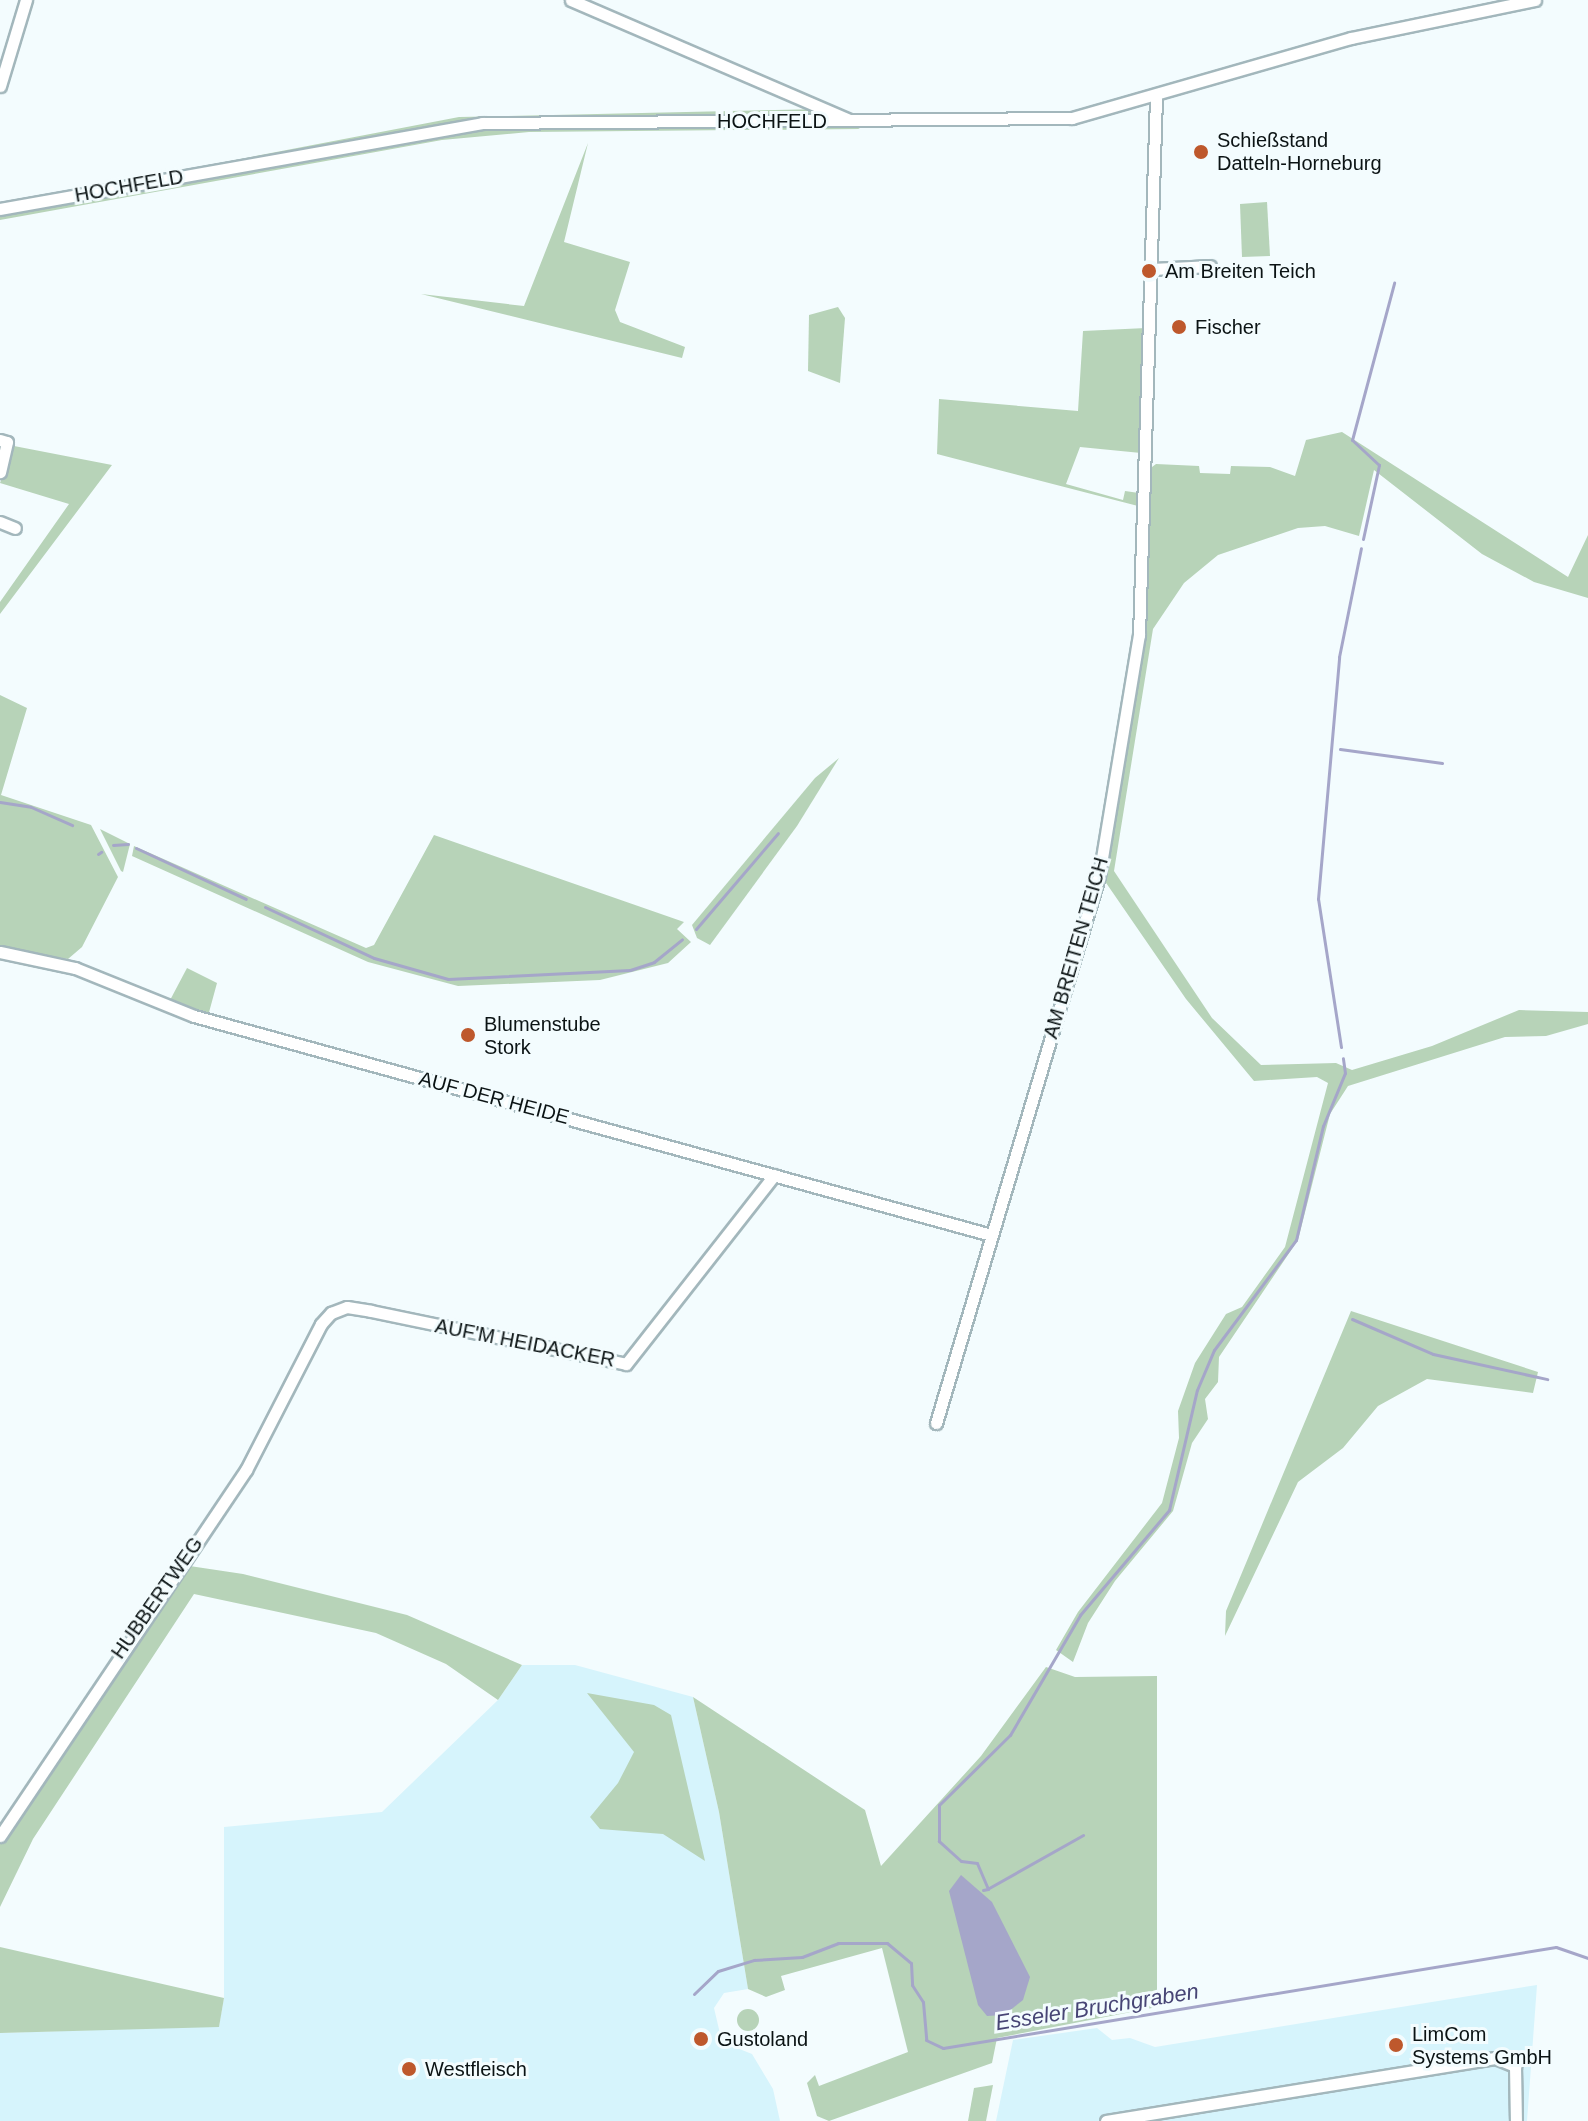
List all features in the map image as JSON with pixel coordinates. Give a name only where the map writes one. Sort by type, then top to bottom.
[{"type":"street","points":[[0,86],[26,0]]},
{"type":"street","points":[[571,0],[778,85],[852,121]]},
{"type":"street","name":"HOCHFELD","points":[[0,209],[482,123],[1072,118],[1156,98],[1351,38],[1535,0]]},
{"type":"street","name":"AM BREITEN TEICH","points":[[936,1423],[1099,876],[1139,635],[1153,269],[1156,98]]},
{"type":"street","points":[[1153,269],[1210,266]]},
{"type":"street","points":[[0,440],[7,442],[0,472]]},
{"type":"street","points":[[0,522],[15,528]]},
{"type":"street","name":"AUF DER HEIDE","points":[[0,952],[75,968],[194,1016],[991,1235]]},
{"type":"street","name":"AUF'M HEIDACKER","points":[[305,1354],[326,1318],[347,1307],[626,1364],[774,1175]]},
{"type":"street","name":"HUBBERTWEG","points":[[0,1836],[246,1470],[305,1354]]},
{"type":"street","points":[[1106,2121],[1495,2058],[1515,2066],[1516,2121]]},
{"type":"shaded area","points":[[522,1665],[575,1665],[693,1697],[719,1812],[748,1989],[724,1993],[714,2008],[722,2042],[752,2054],[773,2089],[780,2121],[0,2121],[0,2033],[219,2026],[224,1998],[224,1827],[382,1812],[498,1700]]},
{"type":"shaded area","points":[[1537,1985],[1527,2121],[996,2121],[1013,2040],[1097,2028],[1112,2040],[1130,2038],[1155,2047]]},
{"type":"green space","points":[[824,109],[860,129],[529,132],[442,140],[0,220],[0,205],[459,117]]},
{"type":"green space","points":[[588,143],[564,242],[630,262],[615,310],[620,322],[685,347],[682,358],[421,294],[524,306]]},
{"type":"green space","points":[[1267,202],[1270,256],[1242,257],[1240,204]]},
{"type":"green space","points":[[838,307],[845,318],[840,383],[808,371],[809,315]]},
{"type":"green space","points":[[1146,328],[1141,453],[1080,447],[1066,484],[1123,500],[1125,491],[1139,493],[1138,506],[937,454],[939,399],[1078,411],[1083,331]]},
{"type":"green space","points":[[1342,432],[1568,577],[1588,535],[1588,598],[1534,582],[1482,554],[1374,470],[1359,536],[1325,526],[1298,528],[1218,555],[1184,583],[1153,629],[1114,871],[1212,1018],[1261,1065],[1336,1063],[1352,1070],[1432,1046],[1519,1010],[1588,1012],[1588,1024],[1546,1036],[1505,1037],[1348,1086],[1330,1114],[1298,1240],[1219,1357],[1218,1382],[1205,1399],[1208,1419],[1192,1443],[1173,1511],[1115,1581],[1088,1623],[1073,1662],[1056,1650],[1078,1612],[1162,1503],[1179,1438],[1178,1411],[1195,1363],[1226,1314],[1242,1307],[1285,1247],[1328,1083],[1317,1077],[1254,1081],[1186,999],[1102,877],[1141,635],[1148,470],[1156,464],[1199,466],[1200,473],[1230,474],[1231,466],[1270,467],[1295,476],[1306,440]]},
{"type":"green space","points":[[14,446],[112,465],[0,614],[0,602],[69,504],[0,483]]},
{"type":"green space","points":[[0,695],[27,708],[1,795],[91,825],[118,877],[82,947],[68,959],[0,947]]},
{"type":"green space","points":[[839,758],[797,826],[710,945],[697,938],[692,925],[815,778]]},
{"type":"green space","points":[[100,829],[130,844],[123,872],[121,871]]},
{"type":"green space","points":[[434,835],[684,922],[677,929],[691,942],[668,963],[600,980],[458,986],[368,962],[132,856],[134,846],[366,948],[374,945]]},
{"type":"green space","points":[[187,968],[217,983],[208,1016],[168,1004]]},
{"type":"green space","points":[[1351,1311],[1538,1372],[1533,1393],[1427,1379],[1378,1406],[1343,1448],[1298,1482],[1225,1636],[1226,1611]]},
{"type":"green space","points":[[183,1565],[243,1574],[407,1615],[522,1665],[498,1700],[446,1664],[376,1633],[194,1594],[33,1839],[0,1907],[0,1841]]},
{"type":"green space","points":[[1046,1667],[1075,1677],[1157,1676],[1157,2007],[997,2038],[992,2063],[829,2121],[817,2116],[807,2083],[815,2075],[819,2086],[908,2052],[882,1948],[781,1976],[785,1990],[766,1997],[748,1989],[719,1812],[693,1697],[865,1810],[881,1866],[981,1756]]},
{"type":"green space","points":[[587,1693],[654,1705],[671,1715],[705,1861],[663,1834],[600,1829],[590,1817],[618,1783],[634,1752]]},
{"type":"green space","points":[[0,1947],[224,1998],[219,2027],[0,2033]]},
{"type":"green space","points":[[744,2009],[752,2009],[759,2020],[752,2031],[744,2031],[737,2024],[737,2016]]},
{"type":"green space","points":[[993,2085],[986,2121],[968,2121],[974,2088]]},
{"type":"water","points":[[961,1875],[992,1902],[1030,1977],[1023,2000],[1004,2015],[987,2016],[978,2005],[949,1891]]},
{"type":"waterway","points":[[1363,539],[1379,465],[1352,440],[1394,283]]},
{"type":"waterway","points":[[1341,1047],[1318,899],[1339,657],[1361,548]]},
{"type":"waterway","points":[[1340,749],[1442,763]]},
{"type":"waterway","points":[[0,802],[31,807],[72,825]]},
{"type":"waterway","points":[[696,929],[778,833]]},
{"type":"waterway","points":[[113,845],[128,844]]},
{"type":"waterway","points":[[136,848],[246,899]]},
{"type":"waterway","points":[[265,907],[374,958],[448,979],[630,970],[654,962],[682,939]]},
{"type":"waterway","points":[[983,1890],[988,1889],[977,1863],[961,1861],[939,1841],[939,1805],[1010,1735],[1080,1615],[1169,1510],[1197,1390],[1214,1350],[1296,1240],[1323,1126],[1345,1073],[1343,1058]]},
{"type":"waterway","points":[[1352,1319],[1433,1354],[1547,1379]]},
{"type":"waterway","points":[[989,1888],[1083,1835]]},
{"type":"waterway","name":"Esseler Bruchgraben","points":[[694,1994],[718,1971],[754,1960],[802,1957],[838,1943],[887,1943],[911,1963],[912,1985],[923,2002],[926,2040],[943,2048],[1556,1947],[1588,1958]]},
{"type":"place","name":"Schießstand Datteln-Horneburg","points":[[1201,152]]},
{"type":"place","name":"Am Breiten Teich","points":[[1149,271]]},
{"type":"place","name":"Fischer","points":[[1179,327]]},
{"type":"place","name":"Blumenstube Stork","points":[[468,1035]]},
{"type":"place","name":"Gustoland","points":[[701,2039]]},
{"type":"place","name":"LimCom Systems GmbH","points":[[1396,2045]]},
{"type":"place","name":"Westfleisch","points":[[409,2069]]}]
